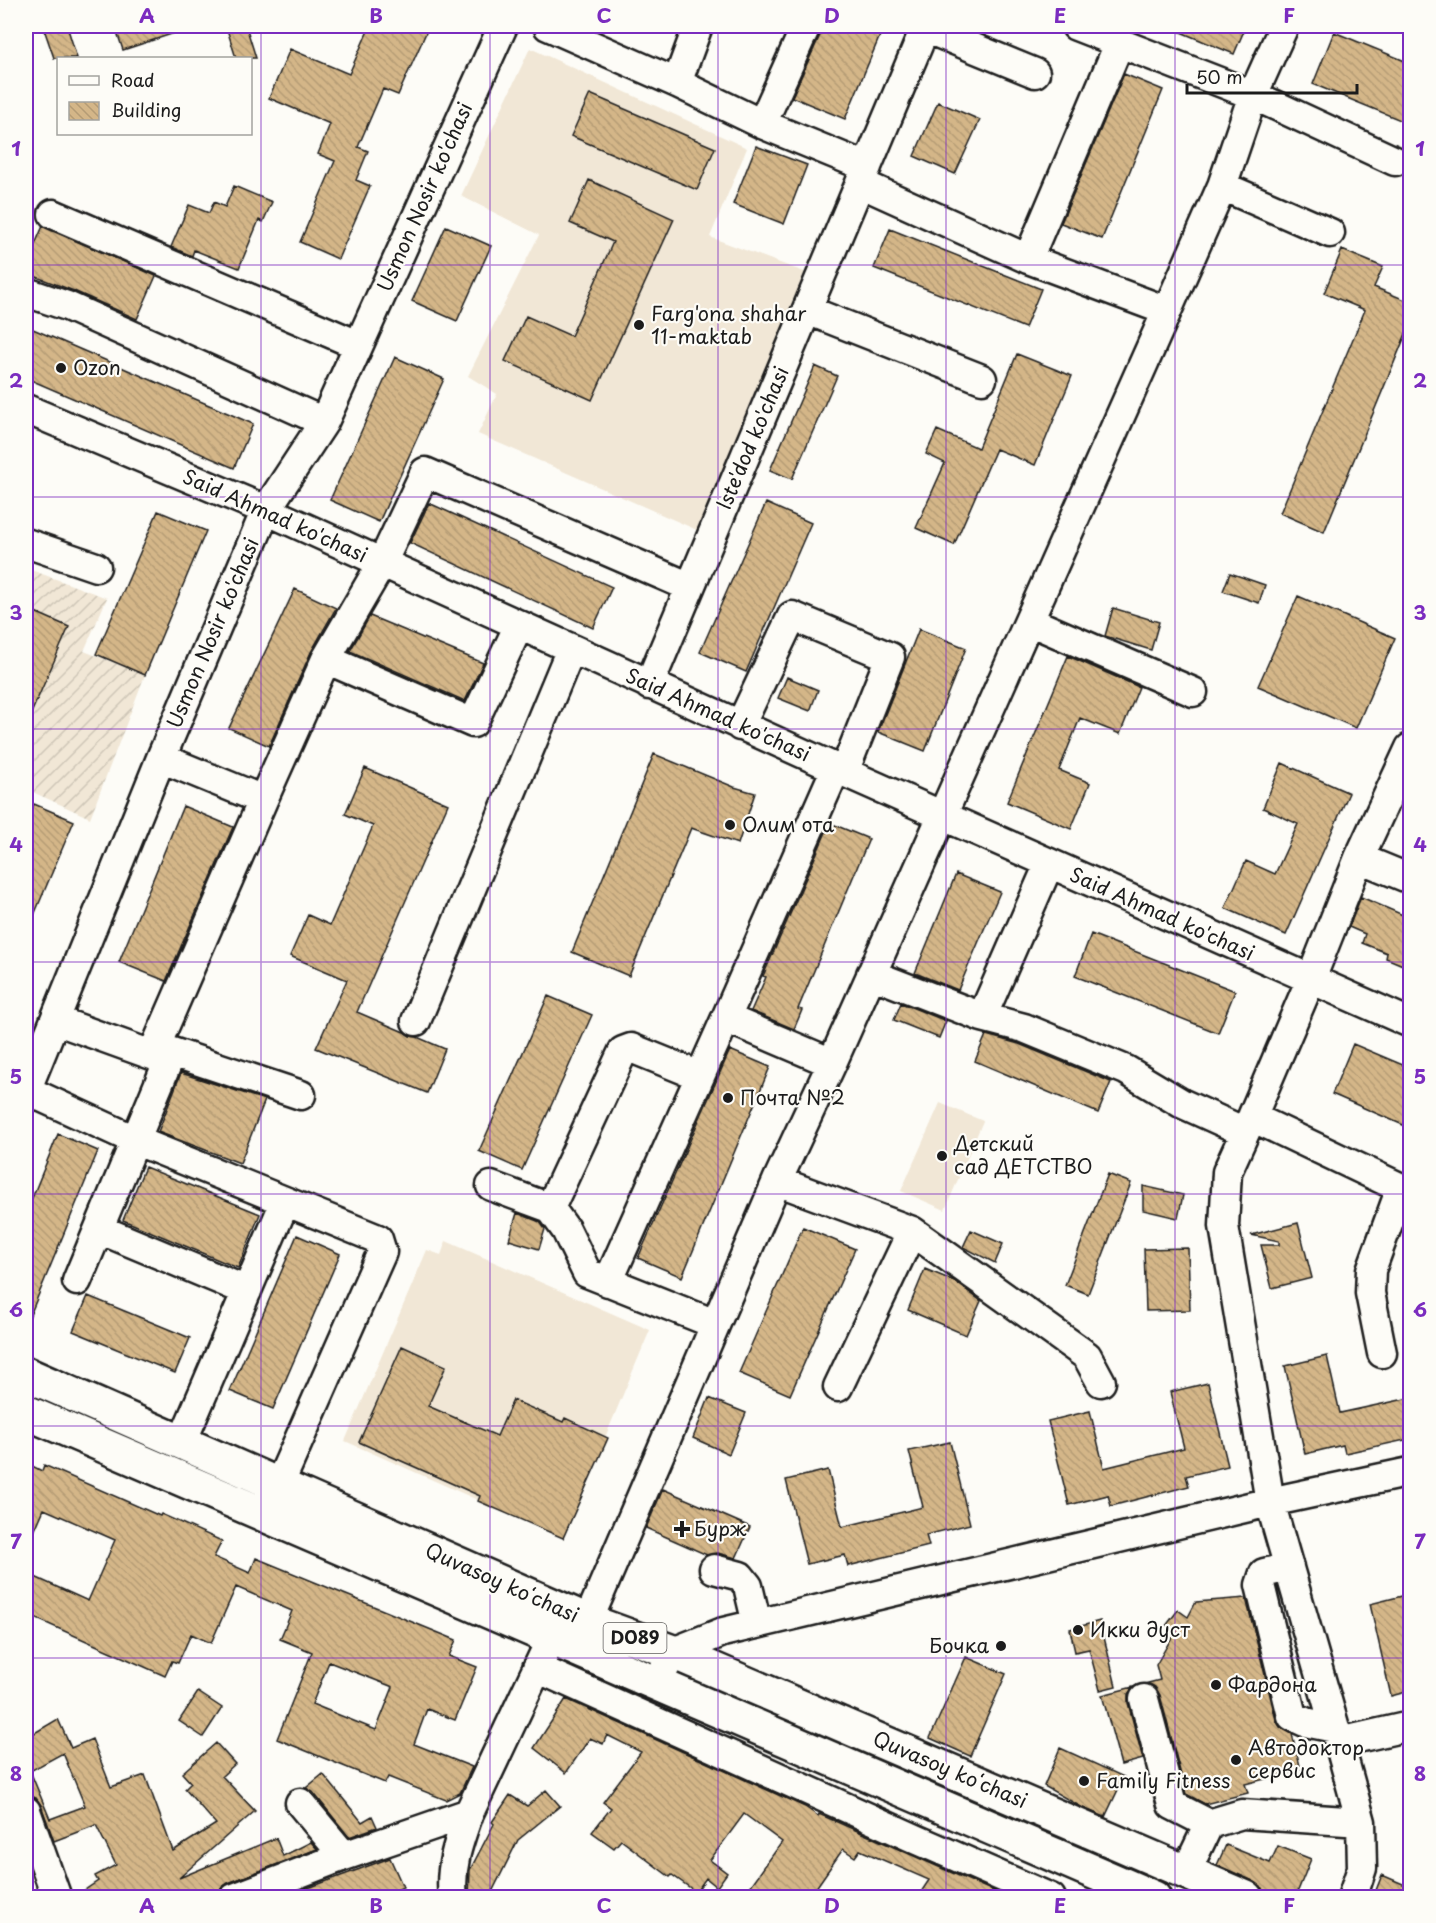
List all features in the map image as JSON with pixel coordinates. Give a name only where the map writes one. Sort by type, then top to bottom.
[{"type":"main road","name":"Quvasoy koʻchasi","points":[[26,1374],[588,1621],[673,1652],[1246,1898]]},
{"type":"main road","name":"Quvasoy koʻchasi","points":[[26,1412],[1154,1898]]},
{"type":"street","name":"Usmon Nosir ko'chasi","points":[[26,1090],[32,1056],[55,1020],[160,758],[266,510],[324,422],[503,26]]},
{"type":"street","points":[[548,26],[677,83],[762,124],[1028,259],[1167,311]]},
{"type":"street","points":[[677,83],[698,26]]},
{"type":"street","points":[[762,124],[806,26]]},
{"type":"street","points":[[867,122],[920,26],[1035,73]]},
{"type":"street","name":"Iste'dod ko'chasi","points":[[649,685],[864,175],[920,26]]},
{"type":"street","points":[[1076,26],[1253,95],[1395,161]]},
{"type":"street","points":[[453,1898],[451,1882],[455,1851],[469,1813],[552,1637],[588,1621],[777,1181],[832,1063],[1222,186],[1253,95],[1284,26]]},
{"type":"street","points":[[1028,259],[1119,44]]},
{"type":"street","points":[[1222,186],[1330,233]]},
{"type":"street","points":[[53,214],[358,345]]},
{"type":"street","points":[[26,292],[67,306],[324,422]]},
{"type":"street","points":[[807,310],[982,379]]},
{"type":"street","name":"Said Ahmad ko'chasi","points":[[26,409],[266,510],[740,726],[1410,1023]]},
{"type":"street","points":[[77,1281],[137,1141],[162,1054],[263,800],[326,659],[382,563],[424,472],[690,587]]},
{"type":"street","points":[[26,543],[96,567]]},
{"type":"street","points":[[608,1282],[890,657],[792,616],[740,726]]},
{"type":"street","points":[[1029,621],[1193,692]]},
{"type":"street","points":[[326,659],[473,723],[519,625]]},
{"type":"street","points":[[416,1021],[571,649]]},
{"type":"street","points":[[1352,1898],[1362,1868],[1360,1822],[1270,1502],[1224,1226],[1227,1172],[1311,979],[1359,858],[1401,792],[1410,748]]},
{"type":"street","points":[[160,758],[263,800]]},
{"type":"street","points":[[1359,858],[1410,879]]},
{"type":"street","points":[[982,1017],[1049,864]]},
{"type":"street","points":[[871,974],[982,1017],[1024,1028],[1126,1070],[1181,1103],[1249,1125],[1406,1189],[1371,1270],[1370,1293],[1382,1353]]},
{"type":"street","points":[[726,1018],[832,1063]]},
{"type":"street","points":[[55,1020],[301,1095]]},
{"type":"street","points":[[550,1208],[623,1051],[631,1048],[700,1076]]},
{"type":"street","points":[[26,1090],[137,1141],[378,1239],[382,1252],[279,1485]]},
{"type":"street","points":[[777,1181],[912,1231],[1087,1356],[1101,1383]]},
{"type":"street","points":[[491,1186],[550,1208],[566,1230],[587,1273],[715,1324]]},
{"type":"street","points":[[182,1442],[285,1202]]},
{"type":"street","points":[[99,1229],[247,1291]]},
{"type":"street","points":[[838,1387],[912,1231]]},
{"type":"street","points":[[657,1683],[673,1652],[723,1632],[1270,1502],[1410,1472]]},
{"type":"street","points":[[1289,1567],[1264,1573],[1260,1585],[1292,1716],[1337,1735],[1410,1726]]},
{"type":"street","points":[[714,1569],[740,1576],[748,1586],[757,1624]]},
{"type":"street","points":[[537,1668],[1051,1898]]},
{"type":"street","points":[[1144,1699],[1172,1805],[1209,1824],[1242,1814],[1360,1822]]},
{"type":"street","points":[[300,1803],[344,1856]]},
{"type":"street","points":[[26,1811],[57,1898]]},
{"type":"street","points":[[234,1898],[344,1856],[469,1813]]},
{"type":"street","points":[[1186,1872],[1209,1824]]},
{"type":"shaded area","name":"Farg'ona shahar 11-maktab","points":[[530,48],[747,148],[710,237],[807,273],[697,530],[478,434],[497,394],[468,376],[539,235],[461,196]]},
{"type":"shaded area","points":[[26,568],[107,598],[84,651],[145,675],[90,818],[26,789]]},
{"type":"shaded area","name":"Детский сад ДЕТСТВО","points":[[940,1103],[983,1121],[945,1210],[901,1191]]},
{"type":"shaded area","points":[[446,1241],[650,1330],[563,1538],[345,1441],[427,1250],[441,1255]]},
{"type":"building","points":[[43,26],[67,26],[77,57],[54,58]]},
{"type":"building","points":[[115,26],[187,26],[187,29],[123,50]]},
{"type":"building","points":[[226,26],[246,26],[256,58],[236,57]]},
{"type":"building","points":[[370,26],[429,26],[398,95],[383,89],[358,147],[368,151],[356,180],[370,186],[338,259],[300,242],[335,161],[318,154],[330,124],[269,98],[290,49],[349,74]]},
{"type":"building","points":[[822,26],[884,26],[845,119],[792,97],[821,33]]},
{"type":"building","points":[[1166,26],[1246,26],[1234,54]]},
{"type":"building","points":[[1334,32],[1410,63],[1410,124],[1313,84]]},
{"type":"building","points":[[1124,74],[1163,90],[1102,239],[1061,223]]},
{"type":"building","points":[[590,94],[715,148],[697,190],[571,136]]},
{"type":"building","points":[[938,102],[980,120],[955,174],[914,156]]},
{"type":"building","points":[[756,146],[807,165],[784,224],[733,204]]},
{"type":"building","points":[[589,180],[674,219],[592,400],[505,361],[526,316],[571,336],[613,242],[570,223]]},
{"type":"building","points":[[234,186],[272,202],[263,222],[259,220],[239,268],[194,250],[192,256],[171,247],[189,205],[209,213],[214,202],[225,207]]},
{"type":"building","points":[[43,226],[156,276],[137,319],[26,273],[26,265]]},
{"type":"building","points":[[446,226],[491,246],[457,321],[412,301]]},
{"type":"building","points":[[890,229],[1041,289],[1025,328],[874,268]]},
{"type":"building","points":[[1342,250],[1383,267],[1374,287],[1410,302],[1410,324],[1324,532],[1280,513],[1365,310],[1324,293]]},
{"type":"building","points":[[26,326],[253,424],[234,468],[26,378]]},
{"type":"building","points":[[1017,354],[1072,376],[1035,465],[996,449],[954,545],[916,528],[945,463],[926,454],[937,430],[978,448]]},
{"type":"building","points":[[395,357],[444,379],[379,522],[330,500]]},
{"type":"building","points":[[815,366],[837,376],[792,479],[770,470]]},
{"type":"building","points":[[429,503],[612,587],[593,628],[410,543]]},
{"type":"building","points":[[766,503],[811,523],[746,672],[700,652]]},
{"type":"building","points":[[158,511],[206,531],[145,675],[96,654]]},
{"type":"building","points":[[1230,573],[1265,585],[1259,603],[1223,591]]},
{"type":"building","points":[[295,589],[336,608],[311,652],[269,746],[229,728]]},
{"type":"building","points":[[1298,596],[1395,638],[1356,728],[1258,686]]},
{"type":"building","points":[[26,608],[69,627],[26,725]]},
{"type":"building","points":[[1113,608],[1159,622],[1151,650],[1105,636]]},
{"type":"building","points":[[370,616],[483,663],[465,701],[350,651]]},
{"type":"building","points":[[919,629],[966,648],[925,751],[878,732]]},
{"type":"building","points":[[1068,656],[1139,687],[1120,734],[1080,718],[1059,770],[1090,783],[1071,829],[1007,802]]},
{"type":"building","points":[[787,677],[818,690],[810,711],[778,698]]},
{"type":"building","points":[[654,754],[734,787],[755,793],[738,844],[691,828],[629,976],[572,952]]},
{"type":"building","points":[[1282,763],[1349,793],[1286,935],[1225,908],[1246,861],[1275,874],[1298,824],[1263,808]]},
{"type":"building","points":[[365,768],[448,804],[357,1012],[445,1049],[427,1093],[316,1048],[347,980],[290,956],[308,915],[330,925],[373,826],[345,814]]},
{"type":"building","points":[[34,804],[74,821],[26,934],[26,823]]},
{"type":"building","points":[[183,806],[233,827],[166,981],[119,962]]},
{"type":"building","points":[[830,823],[869,839],[798,1009],[802,1010],[794,1029],[751,1011],[766,977],[763,976]]},
{"type":"building","points":[[956,874],[1000,892],[958,990],[915,973]]},
{"type":"building","points":[[1361,897],[1410,918],[1410,968],[1386,958],[1387,953],[1362,943],[1365,934],[1349,927]]},
{"type":"building","points":[[1091,934],[1235,991],[1218,1033],[1075,976]]},
{"type":"building","points":[[548,996],[592,1015],[522,1170],[479,1151]]},
{"type":"building","points":[[901,1003],[946,1021],[939,1038],[894,1020]]},
{"type":"building","points":[[986,1035],[1019,1044],[1111,1082],[1098,1113],[975,1061]]},
{"type":"building","points":[[1353,1044],[1410,1068],[1410,1128],[1332,1094]]},
{"type":"building","points":[[730,1050],[770,1067],[682,1277],[638,1258]]},
{"type":"building","points":[[181,1073],[265,1100],[240,1163],[158,1132]]},
{"type":"building","points":[[58,1134],[98,1151],[26,1325],[26,1213]]},
{"type":"building","points":[[145,1167],[260,1214],[238,1268],[123,1220]]},
{"type":"building","points":[[1108,1174],[1131,1183],[1088,1294],[1065,1285]]},
{"type":"building","points":[[1143,1186],[1183,1195],[1178,1218],[1143,1210]]},
{"type":"building","points":[[517,1213],[540,1222],[545,1229],[539,1249],[509,1240]]},
{"type":"building","points":[[1298,1223],[1312,1278],[1272,1288],[1261,1245],[1279,1245],[1279,1241],[1251,1235]]},
{"type":"building","points":[[803,1227],[855,1249],[790,1395],[739,1373]]},
{"type":"building","points":[[971,1230],[1003,1244],[995,1263],[963,1247]]},
{"type":"building","points":[[297,1235],[340,1254],[273,1409],[230,1391]]},
{"type":"building","points":[[1188,1248],[1190,1310],[1146,1311],[1144,1249]]},
{"type":"building","points":[[925,1269],[954,1281],[981,1301],[966,1335],[908,1310]]},
{"type":"building","points":[[88,1296],[190,1338],[175,1373],[73,1331]]},
{"type":"building","points":[[402,1346],[446,1366],[428,1406],[497,1436],[513,1400],[563,1422],[565,1418],[608,1438],[563,1538],[478,1501],[480,1496],[359,1442]]},
{"type":"building","points":[[1327,1356],[1340,1413],[1410,1398],[1410,1439],[1345,1453],[1343,1445],[1305,1454],[1285,1366]]},
{"type":"building","points":[[1208,1383],[1228,1466],[1186,1476],[1189,1486],[1111,1506],[1108,1495],[1069,1505],[1048,1421],[1090,1411],[1104,1468],[1184,1448],[1170,1392]]},
{"type":"building","points":[[709,1398],[746,1413],[729,1454],[693,1438]]},
{"type":"building","points":[[950,1442],[970,1524],[926,1535],[929,1546],[848,1566],[845,1555],[807,1564],[786,1480],[828,1470],[842,1527],[923,1507],[909,1451]]},
{"type":"building","points":[[26,1463],[42,1471],[44,1465],[222,1541],[214,1557],[250,1573],[256,1558],[456,1640],[449,1656],[477,1667],[455,1720],[427,1709],[414,1744],[472,1767],[460,1793],[446,1800],[388,1777],[385,1783],[277,1739],[312,1652],[280,1639],[292,1611],[236,1587],[211,1643],[191,1634],[178,1663],[172,1661],[165,1676],[26,1614],[26,1573],[88,1601],[115,1540],[44,1509],[26,1550]],"holes":[[[329,1662],[393,1687],[376,1730],[312,1704]]]},
{"type":"building","points":[[663,1489],[750,1527],[736,1558],[718,1553],[707,1555],[646,1528]]},
{"type":"building","points":[[1410,1594],[1410,1691],[1391,1696],[1370,1604]]},
{"type":"building","points":[[1246,1598],[1276,1720],[1280,1727],[1292,1734],[1301,1770],[1245,1784],[1248,1793],[1205,1804],[1186,1794],[1160,1695],[1155,1687],[1148,1683],[1160,1680],[1156,1665],[1172,1637],[1162,1631],[1178,1610],[1188,1617],[1196,1602]]},
{"type":"building","points":[[1100,1621],[1116,1686],[1100,1690],[1089,1649],[1075,1652],[1070,1629]]},
{"type":"building","points":[[966,1657],[1006,1674],[970,1756],[930,1738]]},
{"type":"building","points":[[1133,1687],[1128,1694],[1128,1703],[1143,1759],[1121,1765],[1102,1695]]},
{"type":"building","points":[[198,1692],[222,1708],[203,1737],[179,1721]]},
{"type":"building","points":[[566,1699],[805,1807],[818,1816],[819,1814],[1009,1898],[917,1898],[929,1880],[860,1850],[855,1857],[843,1849],[809,1898],[756,1898],[747,1891],[782,1842],[744,1814],[710,1860],[727,1873],[717,1887],[706,1878],[696,1892],[672,1875],[670,1877],[621,1840],[614,1848],[592,1832],[611,1808],[603,1802],[641,1752],[607,1735],[603,1744],[590,1738],[566,1773],[534,1748]]},
{"type":"building","points":[[58,1719],[71,1748],[92,1739],[111,1787],[145,1775],[173,1851],[216,1824],[185,1789],[191,1783],[182,1773],[216,1743],[235,1764],[222,1776],[255,1811],[179,1878],[276,1838],[283,1856],[311,1842],[317,1849],[228,1883],[221,1888],[218,1898],[73,1898],[98,1881],[95,1876],[116,1865],[96,1825],[54,1841],[41,1805],[36,1798],[26,1795],[26,1738]],"holes":[[[63,1753],[85,1806],[50,1819],[30,1771]]]},
{"type":"building","name":"Family Fitness","points":[[1060,1748],[1124,1777],[1105,1817],[1083,1808],[1044,1786]]},
{"type":"building","points":[[323,1774],[362,1822],[372,1816],[377,1827],[349,1837],[313,1792],[306,1788]]},
{"type":"building","points":[[546,1790],[560,1806],[518,1840],[489,1898],[469,1898],[470,1870],[494,1824],[492,1822],[510,1795],[527,1806]]},
{"type":"building","points":[[1226,1845],[1270,1863],[1278,1846],[1311,1859],[1295,1898],[1278,1898],[1263,1891],[1261,1886],[1253,1881],[1217,1865]]},
{"type":"building","points":[[390,1858],[403,1887],[380,1898],[290,1898],[289,1895]]},
{"type":"building","points":[[1382,1875],[1410,1887],[1410,1898],[1373,1898]]},
{"type":"place","name":"Farg'ona shahar 11-maktab","points":[[639,325]]},
{"type":"place","name":"Ozon","points":[[61,368]]},
{"type":"place","name":"Олим ота","points":[[730,825]]},
{"type":"place","name":"Почта №2","points":[[728,1098]]},
{"type":"place","name":"Детский сад ДЕТСТВО","points":[[942,1156]]},
{"type":"place","name":"Бурж","points":[[682,1529]]},
{"type":"place","name":"Икки дуст","points":[[1078,1630]]},
{"type":"place","name":"Бочка","points":[[1001,1646]]},
{"type":"place","name":"Фардона","points":[[1216,1685]]},
{"type":"place","name":"Автодоктор сервис","points":[[1236,1760]]},
{"type":"place","name":"Family Fitness","points":[[1084,1781]]}]
